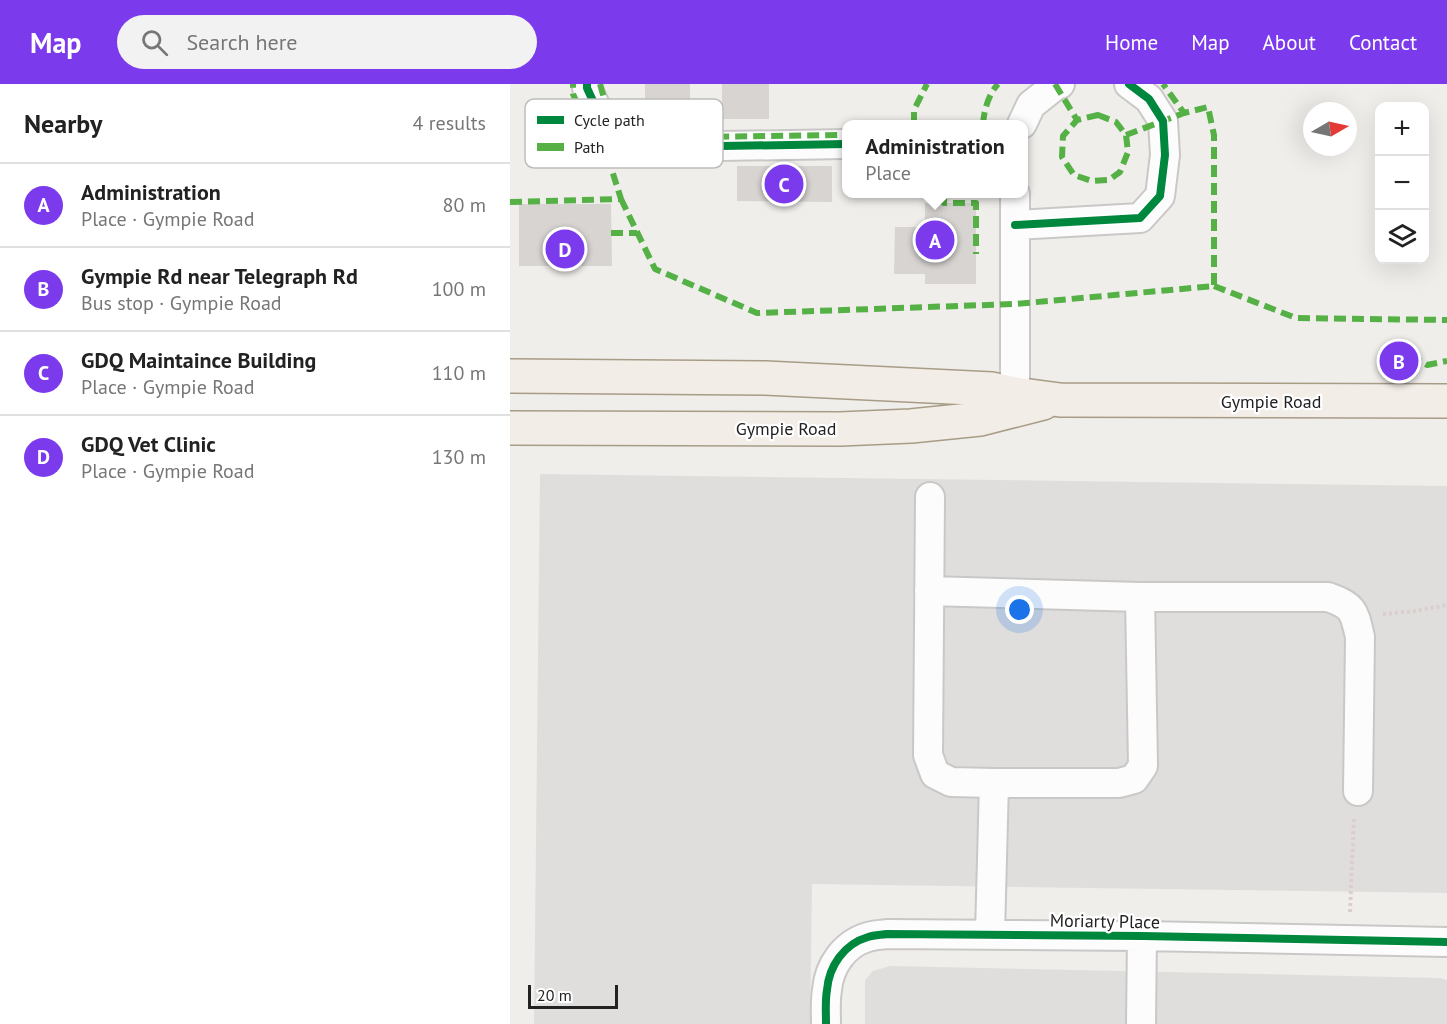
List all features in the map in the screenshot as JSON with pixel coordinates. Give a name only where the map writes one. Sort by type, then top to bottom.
[{"type":"main road","name":"Gympie Road","points":[[510,376],[765,378],[992,389],[1060,400],[1447,401]]},
{"type":"main road","name":"Gympie Road","points":[[510,428],[840,429],[911,426],[980,418],[1060,400]]},
{"type":"street","points":[[587,84],[592,99]]},
{"type":"street","points":[[1024,120],[1031,105],[1060,84]]},
{"type":"street","points":[[1015,225],[1140,218],[1160,196],[1165,155],[1163,121],[1149,99],[1129,84]]},
{"type":"street","points":[[723,146],[842,144]]},
{"type":"street","points":[[1015,198],[1015,394]]},
{"type":"street","points":[[930,497],[928,755],[935,774],[951,782],[1119,783],[1134,779],[1143,766],[1140,597]]},
{"type":"street","points":[[929,591],[1140,597],[1328,597],[1345,603],[1355,616],[1360,637],[1358,791]]},
{"type":"street","points":[[990,934],[994,783]]},
{"type":"street","name":"Moriarty Place","points":[[826,1024],[826,990],[836,962],[846,948],[869,936],[990,934],[1447,942]]},
{"type":"street","points":[[1141,1024],[1142,936]]},
{"type":"path","points":[[1355,616],[1415,611],[1447,605]]},
{"type":"path","points":[[1349,940],[1354,814],[1358,791]]},
{"type":"shaded area","points":[[540,474],[1447,486],[1447,893],[812,884],[810,1024],[534,1024]]},
{"type":"shaded area","points":[[890,966],[1440,978],[1447,980],[1447,1024],[865,1024],[865,980],[873,971]]},
{"type":"building","points":[[645,84],[690,84],[690,99],[645,99]]},
{"type":"building","points":[[722,84],[769,84],[769,119],[723,119]]},
{"type":"building","points":[[737,166],[832,166],[832,202],[737,201]]},
{"type":"building","points":[[925,203],[976,203],[976,284],[925,284],[925,274],[894,274],[895,227],[925,227]]},
{"type":"building","points":[[519,204],[611,204],[612,266],[519,266]]},
{"type":"marked path","points":[[573,84],[575,99]]},
{"type":"marked path","points":[[600,84],[604,99]]},
{"type":"marked path","points":[[914,120],[914,110],[927,84]]},
{"type":"marked path","points":[[983,120],[987,103],[998,84]]},
{"type":"marked path","points":[[1055,84],[1077,120]]},
{"type":"marked path","points":[[621,199],[655,269],[757,313],[1015,304],[1214,286],[1214,135],[1208,107],[1184,113],[1163,84]]},
{"type":"marked path","points":[[1126,135],[1184,113]]},
{"type":"marked path","points":[[1098,115],[1116,122],[1126,135],[1128,152],[1120,172],[1109,180],[1092,181],[1074,175],[1062,157],[1063,136],[1077,120],[1098,115]]},
{"type":"marked path","points":[[723,137],[842,135]]},
{"type":"marked path","points":[[510,202],[621,199],[611,168]]},
{"type":"marked path","points":[[944,198],[944,203],[976,203],[976,254]]},
{"type":"marked path","points":[[611,233],[637,233]]},
{"type":"marked path","points":[[1214,286],[1296,318],[1447,320]]},
{"type":"marked path","points":[[1410,355],[1427,365],[1447,361]]},
{"type":"cycle path","points":[[587,84],[592,99]]},
{"type":"cycle path","points":[[1015,225],[1140,218],[1160,196],[1165,155],[1163,121],[1149,99],[1129,84]]},
{"type":"cycle path","points":[[723,146],[842,144]]},
{"type":"cycle path","points":[[826,1024],[828,981],[839,957],[859,940],[875,935],[1142,936],[1447,942]]},
{"type":"place","name":"GDQ Maintaince Building","points":[[784,184]]},
{"type":"place","name":"Administration","points":[[935,240]]},
{"type":"place","name":"GDQ Vet Clinic","points":[[565,249]]},
{"type":"place","name":"Gympie Rd near Telegraph Rd","points":[[1399,361]]}]
